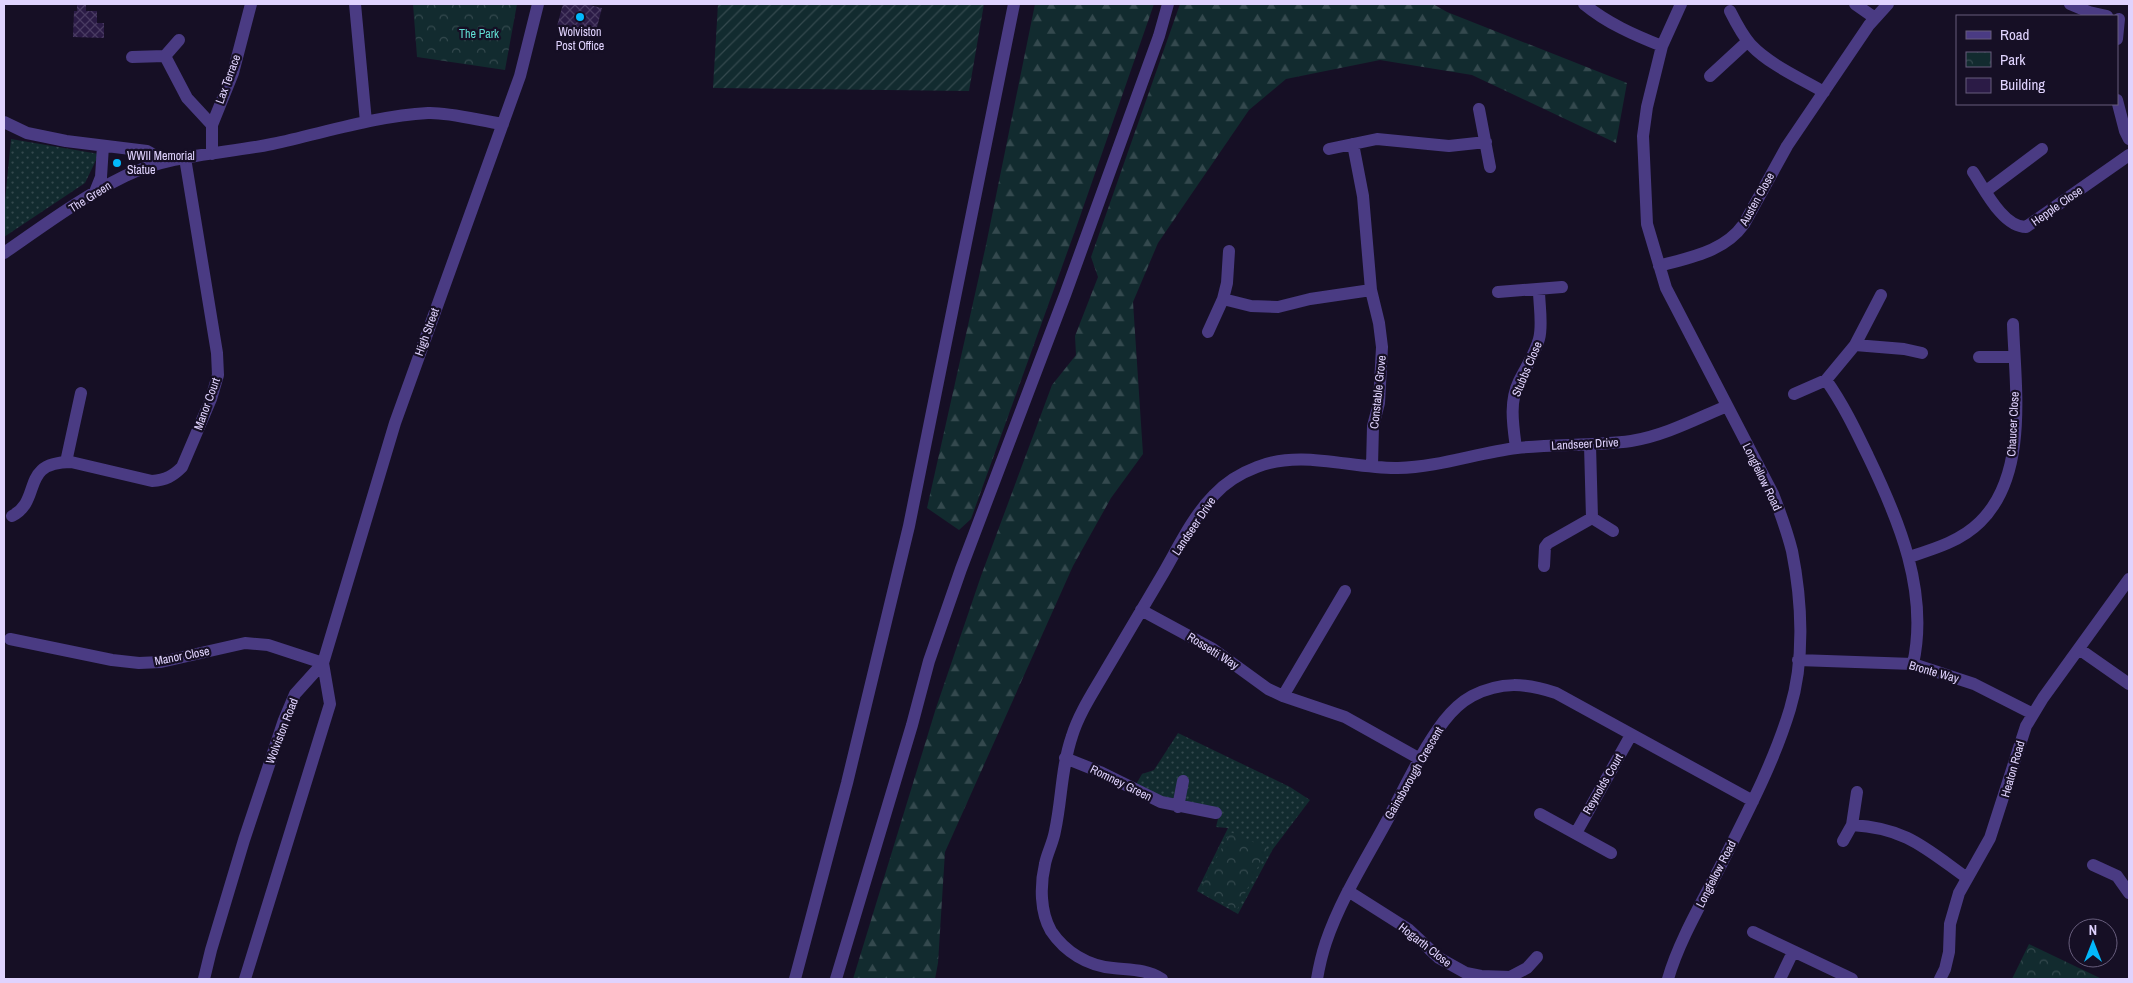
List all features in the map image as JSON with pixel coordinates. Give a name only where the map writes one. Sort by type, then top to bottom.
[{"type":"street","name":"Lax Terrace","points":[[212,154],[212,125],[233,73],[251,4]]},
{"type":"street","points":[[355,4],[366,122]]},
{"type":"street","name":"High Street","points":[[323,663],[395,423],[520,76],[538,4]]},
{"type":"street","points":[[795,979],[847,784],[909,526],[1014,4]]},
{"type":"street","points":[[836,979],[912,725],[929,661],[961,570],[1075,268],[1159,36],[1168,4]]},
{"type":"street","points":[[1584,4],[1597,15],[1628,32],[1662,46]]},
{"type":"street","name":"Longfellow Road","points":[[1668,979],[1699,907],[1773,758],[1791,708],[1798,660],[1799,600],[1792,551],[1772,494],[1666,288],[1647,224],[1643,136],[1652,78],[1662,46],[1682,4]]},
{"type":"street","points":[[1855,4],[1875,18]]},
{"type":"street","name":"Austen Close","points":[[1659,266],[1703,254],[1722,246],[1736,235],[1787,146],[1875,18],[1888,4]]},
{"type":"street","points":[[2070,4],[2089,12],[2104,15]]},
{"type":"street","points":[[1730,11],[1748,41],[1764,56],[1824,92]]},
{"type":"street","points":[[132,57],[165,56],[179,40]]},
{"type":"street","points":[[1710,76],[1748,41]]},
{"type":"street","points":[[165,56],[187,98],[212,125]]},
{"type":"street","points":[[2118,104],[2125,132],[2129,139]]},
{"type":"street","points":[[1479,109],[1490,167]]},
{"type":"street","name":"The Green","points":[[4,253],[95,192],[126,176],[165,161],[272,144],[366,122],[430,113],[503,124]]},
{"type":"street","points":[[4,122],[26,133],[66,141],[147,151],[165,161]]},
{"type":"street","points":[[1329,149],[1384,139],[1449,146],[1486,142]]},
{"type":"street","name":"Constable Grove","points":[[1353,144],[1363,196],[1371,290],[1379,323],[1382,364],[1379,403],[1374,426],[1372,466]]},
{"type":"street","points":[[95,192],[102,172],[103,146]]},
{"type":"street","points":[[1986,191],[2042,149]]},
{"type":"street","name":"Hepple Close","points":[[1973,172],[2012,224],[2026,227],[2129,155]]},
{"type":"street","name":"Manor Court","points":[[66,462],[140,480],[164,480],[174,475],[182,467],[211,399],[218,375],[217,353],[185,158]]},
{"type":"street","points":[[1208,332],[1223,299],[1227,283],[1229,250]]},
{"type":"street","points":[[1498,292],[1562,287]]},
{"type":"street","points":[[1223,299],[1251,306],[1278,307],[1310,299],[1371,290]]},
{"type":"street","name":"Stubbs Close","points":[[1516,448],[1512,417],[1513,398],[1540,337],[1539,290]]},
{"type":"street","points":[[1794,394],[1826,380],[1854,345],[1881,295]]},
{"type":"street","name":"Chaucer Close","points":[[1909,558],[1943,546],[1964,535],[1980,523],[1993,507],[2003,490],[2013,456],[2016,419],[2013,324]]},
{"type":"street","points":[[1854,345],[1904,349],[1922,353]]},
{"type":"street","points":[[1979,357],[2014,357]]},
{"type":"street","points":[[1826,380],[1843,404],[1880,482],[1901,532],[1909,558],[1918,626],[1912,664]]},
{"type":"street","points":[[12,516],[26,505],[33,481],[39,472],[47,466],[58,462],[66,462],[82,393]]},
{"type":"street","name":"Landseer Drive","points":[[1162,979],[1136,969],[1094,965],[1080,958],[1061,943],[1051,930],[1046,919],[1042,884],[1045,863],[1054,840],[1065,758],[1072,734],[1082,712],[1141,610],[1198,515],[1214,495],[1235,478],[1258,466],[1284,460],[1308,459],[1398,468],[1426,465],[1516,448],[1633,441],[1682,426],[1727,406]]},
{"type":"street","points":[[1590,445],[1592,518]]},
{"type":"street","points":[[1544,566],[1545,548],[1548,542],[1592,518]]},
{"type":"street","points":[[1592,518],[1613,531]]},
{"type":"street","name":"Heaton Road","points":[[1940,979],[1949,952],[1950,924],[1954,910],[1967,878],[1990,838],[1998,819],[2014,758],[2026,726],[2129,579]]},
{"type":"street","points":[[1283,696],[1344,591]]},
{"type":"street","name":"Rossetti Way","points":[[1141,610],[1213,649],[1268,689],[1345,717],[1420,760]]},
{"type":"street","name":"Manor Close","points":[[10,639],[112,660],[139,663],[161,662],[245,643],[268,645],[323,663]]},
{"type":"street","points":[[2079,649],[2129,684]]},
{"type":"street","name":"Bronte Way","points":[[1798,660],[1912,664],[1974,684],[2033,714]]},
{"type":"street","points":[[245,979],[330,704],[323,663]]},
{"type":"street","name":"Wolviston Road","points":[[204,979],[238,859],[284,720],[295,694],[323,663]]},
{"type":"street","name":"Gainsborough Crescent","points":[[1317,979],[1326,941],[1348,891],[1443,722],[1470,696],[1490,688],[1511,685],[1534,686],[1556,693],[1753,801]]},
{"type":"street","name":"Reynolds Court","points":[[1576,833],[1631,735]]},
{"type":"street","name":"Romney Green","points":[[1065,758],[1100,772],[1147,796],[1178,807],[1216,813]]},
{"type":"street","points":[[1178,807],[1183,781]]},
{"type":"street","points":[[1843,841],[1852,824],[1857,792]]},
{"type":"street","points":[[1540,814],[1611,853]]},
{"type":"street","points":[[1852,824],[1883,829],[1911,839],[1925,846],[1967,878]]},
{"type":"street","points":[[2093,865],[2117,876],[2129,892]]},
{"type":"street","name":"Hogarth Close","points":[[1348,891],[1408,930],[1439,958],[1452,967],[1466,973],[1511,978],[1527,968],[1538,957]]},
{"type":"street","points":[[1753,932],[1852,979]]},
{"type":"street","points":[[1780,979],[1794,952]]},
{"type":"green space","name":"The Park","points":[[413,4],[517,4],[505,70],[417,57]]},
{"type":"green space","points":[[718,4],[984,4],[969,91],[713,88]]},
{"type":"green space","points":[[1035,4],[1154,4],[1076,228],[971,519],[959,530],[927,508],[986,245]]},
{"type":"green space","points":[[1180,4],[1433,4],[1447,12],[1627,83],[1616,143],[1472,75],[1380,60],[1286,79],[1249,110],[1158,243],[1133,302],[1143,454],[1111,498],[1073,566],[945,852],[938,963],[935,979],[853,979],[936,708],[981,576],[1052,385],[1076,355],[1075,336],[1098,277],[1091,257]]},
{"type":"green space","points":[[11,139],[99,154],[85,183],[4,237],[4,211]]},
{"type":"green space","points":[[1178,733],[1290,787],[1310,800],[1273,849],[1238,914],[1197,891],[1228,828],[1216,827],[1220,811],[1174,804],[1135,786],[1142,774],[1154,770]]},
{"type":"green space","points":[[1230,832],[1267,848],[1237,910],[1200,890]]},
{"type":"green space","points":[[2029,944],[2068,963],[2068,968],[2079,968],[2102,979],[2012,979]]},
{"type":"building","name":"Wolviston Post Office","points":[[563,4],[585,4],[602,8],[595,35],[557,26]]},
{"type":"building","points":[[77,5],[86,5],[86,11],[97,11],[97,23],[104,23],[104,38],[73,37],[74,11],[77,11]]},
{"type":"place","name":"Wolviston Post Office","points":[[580,17]]},
{"type":"place","name":"WWII Memorial Statue","points":[[117,163]]}]
